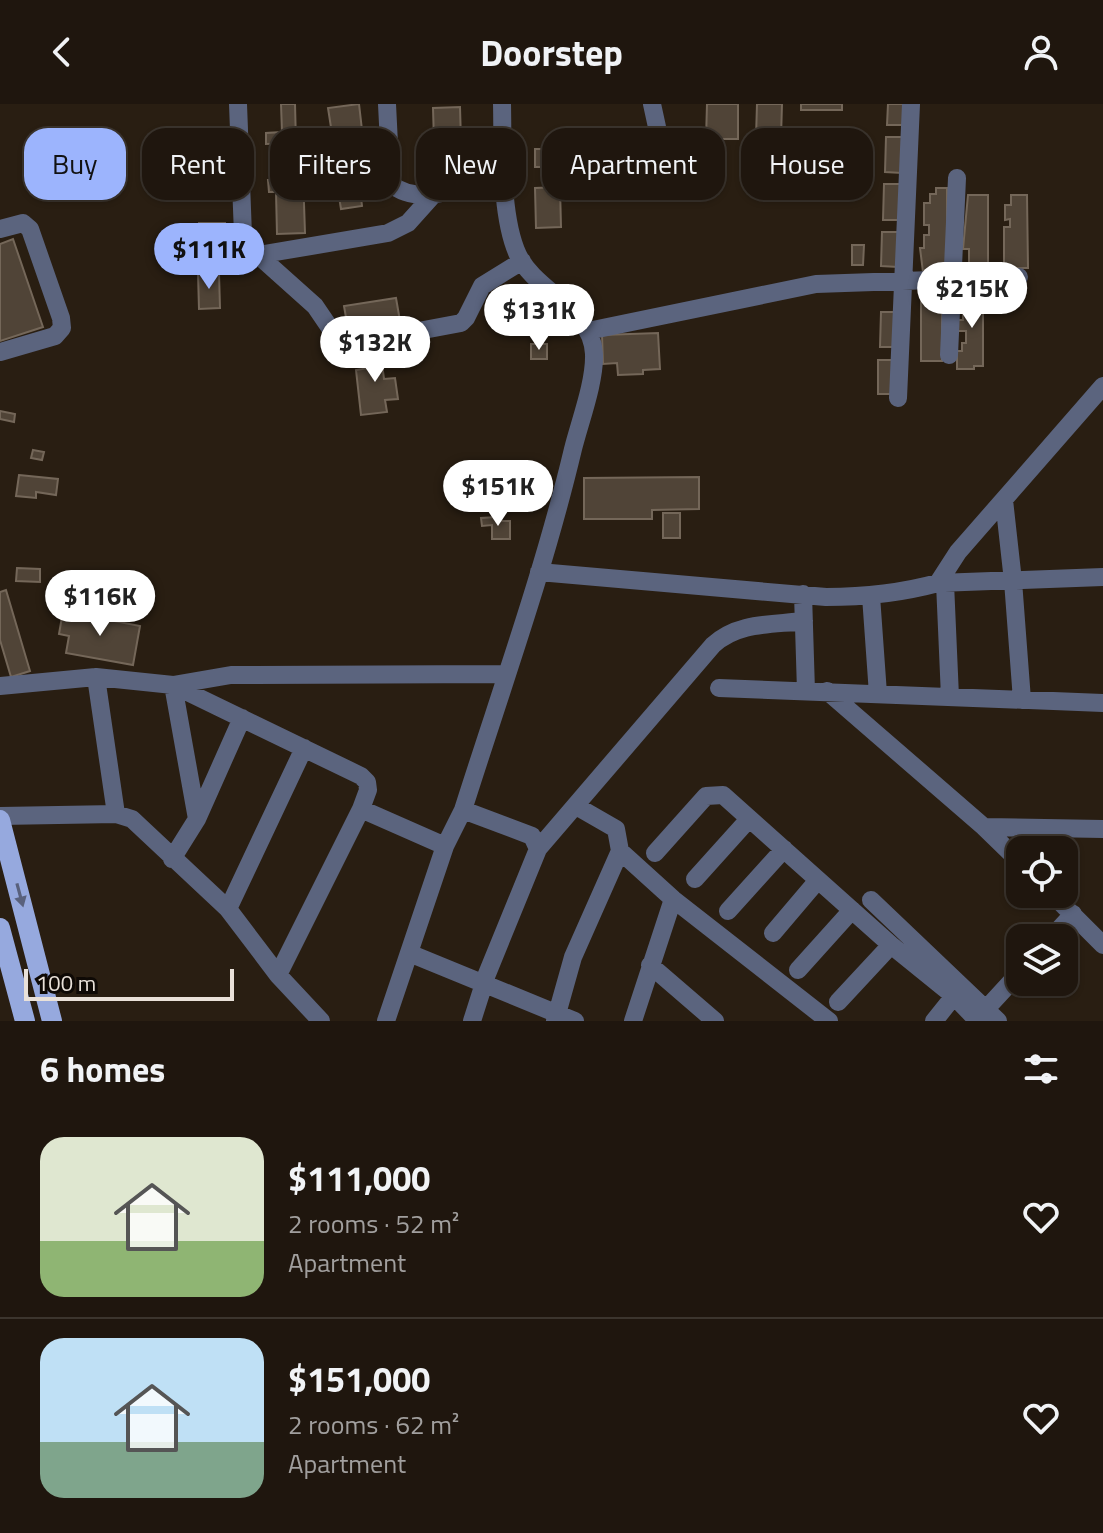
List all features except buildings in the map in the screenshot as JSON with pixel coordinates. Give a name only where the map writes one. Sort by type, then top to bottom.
[{"type":"main road","points":[[0,818],[52,1021]]},
{"type":"main road","points":[[0,928],[25,1021]]},
{"type":"street","points":[[238,104],[246,246],[315,306],[332,331],[348,339],[365,341],[461,323],[482,286],[522,261]]},
{"type":"street","points":[[387,104],[391,184],[401,193],[416,195]]},
{"type":"street","points":[[502,104],[503,128]]},
{"type":"street","points":[[652,104],[657,127]]},
{"type":"street","points":[[898,398],[911,104]]},
{"type":"street","points":[[949,355],[957,178]]},
{"type":"street","points":[[258,255],[388,233],[408,223],[429,200]]},
{"type":"street","points":[[386,1021],[445,846],[463,810],[539,572],[567,476],[594,354],[588,331],[580,319],[542,285],[522,261],[511,237],[507,200]]},
{"type":"street","points":[[0,229],[23,223],[30,229],[62,328],[55,336],[0,352]]},
{"type":"street","points":[[588,331],[816,284],[1019,277]]},
{"type":"street","points":[[950,697],[942,583],[958,552],[1103,386]]},
{"type":"street","points":[[1004,500],[1022,700]]},
{"type":"street","points":[[539,572],[803,594],[871,596],[942,583],[1103,577]]},
{"type":"street","points":[[803,594],[806,691]]},
{"type":"street","points":[[871,596],[878,694]]},
{"type":"street","points":[[472,1021],[538,849],[713,645],[738,628],[804,621]]},
{"type":"street","points":[[0,686],[96,677],[173,685],[231,675],[506,674]]},
{"type":"street","points":[[96,677],[116,814]]},
{"type":"street","points":[[173,685],[361,776],[367,782],[368,790],[361,809],[278,975]]},
{"type":"street","points":[[173,685],[197,819]]},
{"type":"street","points":[[719,688],[1103,703]]},
{"type":"street","points":[[827,691],[1006,848]]},
{"type":"street","points":[[172,859],[197,819],[242,718]]},
{"type":"street","points":[[228,909],[304,748]]},
{"type":"street","points":[[655,853],[706,796],[723,795],[891,945],[954,996],[987,1017]]},
{"type":"street","points":[[556,1017],[573,957],[620,851],[616,829],[576,806]]},
{"type":"street","points":[[361,809],[445,846]]},
{"type":"street","points":[[463,810],[532,836],[538,849]]},
{"type":"street","points":[[0,818],[116,814],[132,819],[228,909],[278,975],[321,1021]]},
{"type":"street","points":[[695,879],[749,819]]},
{"type":"street","points":[[984,827],[1103,829]]},
{"type":"street","points":[[728,911],[784,849]]},
{"type":"street","points":[[620,851],[673,899],[829,1021]]},
{"type":"street","points":[[773,933],[818,880]]},
{"type":"street","points":[[633,1021],[673,899]]},
{"type":"street","points":[[871,900],[987,1017]]},
{"type":"street","points":[[1067,908],[1103,945]]},
{"type":"street","points":[[798,970],[852,910]]},
{"type":"street","points":[[1064,924],[1073,914]]},
{"type":"street","points":[[838,1002],[891,945]]},
{"type":"street","points":[[409,953],[556,1017],[575,1021]]},
{"type":"street","points":[[650,965],[715,1021]]},
{"type":"street","points":[[987,1017],[1006,991]]},
{"type":"street","points":[[934,1021],[954,996]]}]
